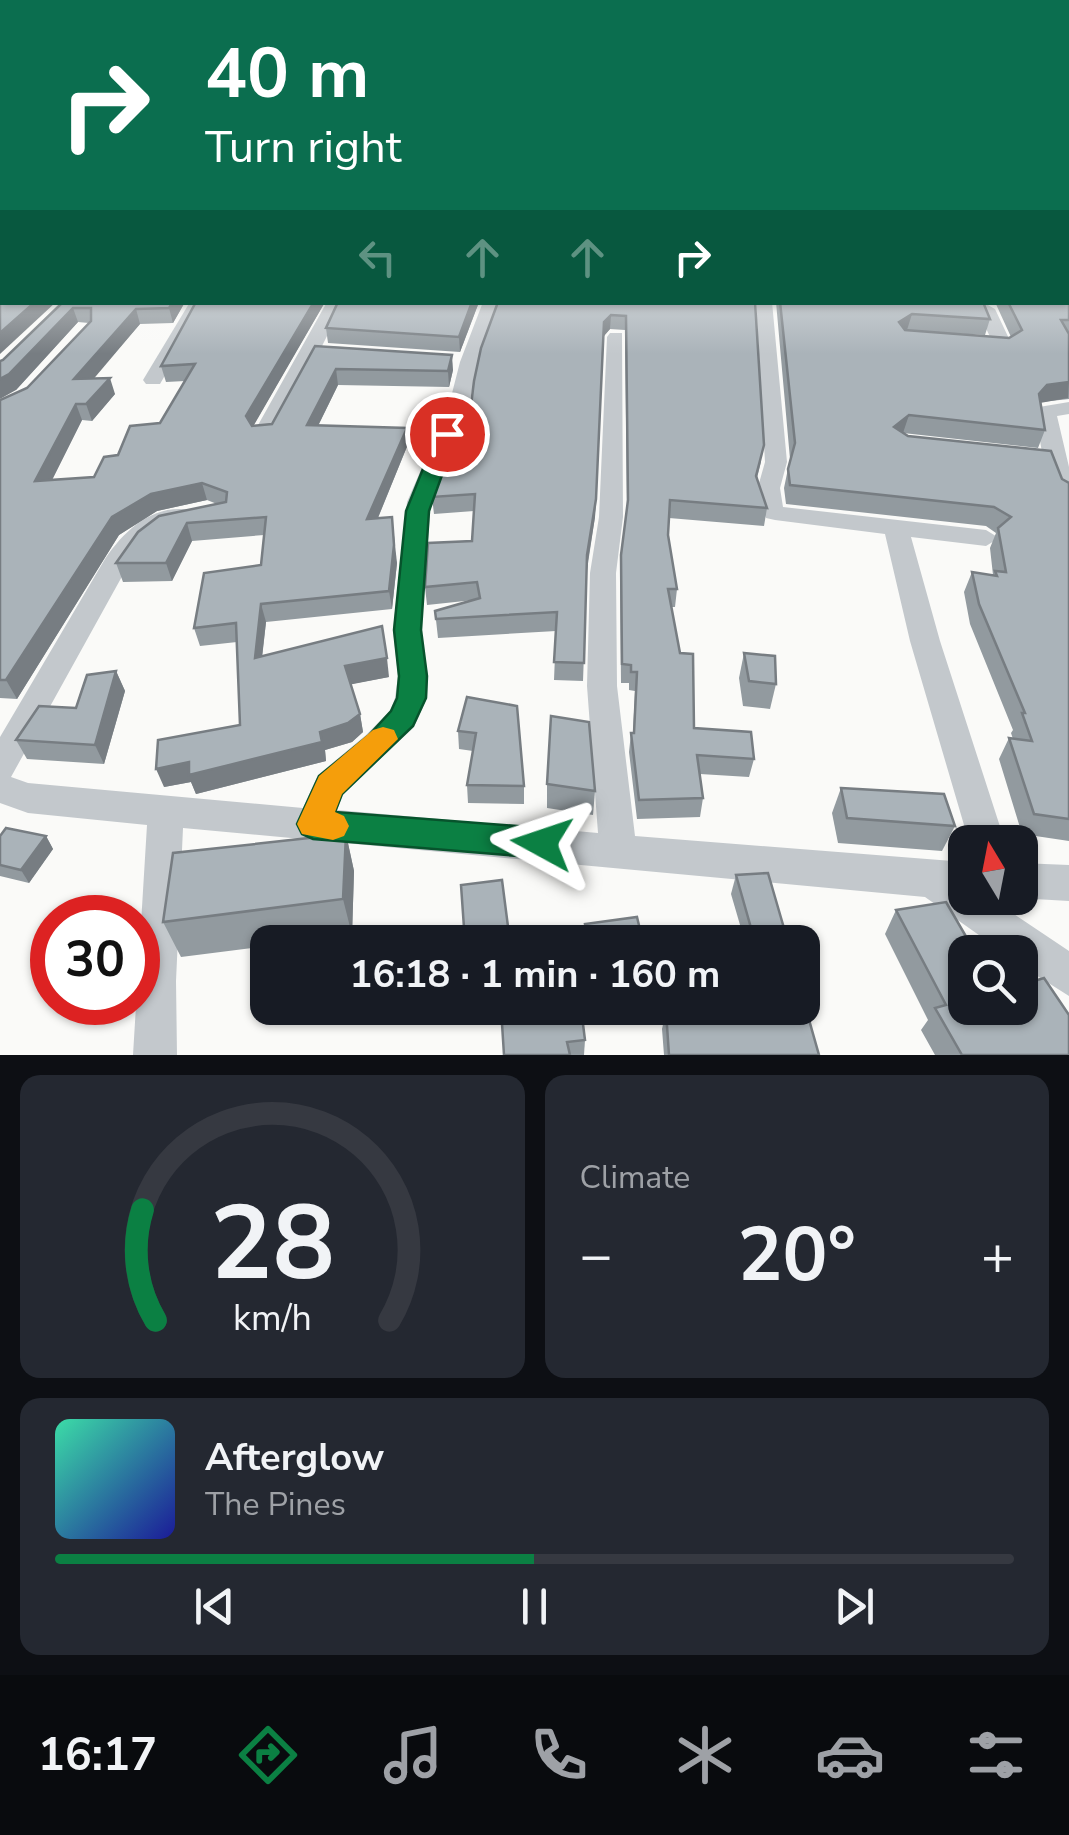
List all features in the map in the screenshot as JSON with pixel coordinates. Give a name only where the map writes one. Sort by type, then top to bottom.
[{"type":"street","points":[[153,380],[197,305]]},
{"type":"street","points":[[264,434],[298,365],[334,305]]},
{"type":"street","points":[[313,824],[330,786],[403,718],[412,698],[408,630],[419,502],[459,405],[460,361],[490,305]]},
{"type":"street","points":[[764,305],[776,462],[767,484],[768,503],[774,513],[986,538]]},
{"type":"street","points":[[960,306],[986,306],[1003,345],[964,344]]},
{"type":"street","points":[[616,337],[610,410],[611,516],[603,574],[602,686],[618,849]]},
{"type":"street","points":[[310,351],[357,354]]},
{"type":"street","points":[[1069,408],[1046,411],[1045,459],[1069,497]]},
{"type":"street","points":[[0,767],[118,559],[138,532],[154,519],[218,513]]},
{"type":"street","points":[[896,528],[924,642],[982,825]]},
{"type":"street","points":[[0,788],[28,798],[166,812],[948,880]]},
{"type":"street","points":[[155,1055],[166,812]]},
{"type":"street","points":[[1038,881],[1069,883]]},
{"type":"street","points":[[993,915],[1069,975]]},
{"type":"building","points":[[0,305],[32,305],[0,333]]},
{"type":"building","points":[[60,305],[171,305],[136,309],[74,379],[110,378],[86,404],[76,404],[35,481],[94,477],[104,457],[118,455],[130,426],[160,423],[195,364],[161,366],[194,305],[312,305],[246,416],[252,426],[272,424],[315,346],[452,355],[448,371],[336,369],[307,425],[407,428],[367,519],[392,517],[394,545],[389,591],[261,604],[255,658],[382,626],[387,658],[345,666],[360,714],[348,723],[320,732],[322,742],[189,775],[189,762],[156,769],[158,740],[240,725],[236,623],[194,628],[204,573],[261,565],[266,517],[187,523],[166,563],[116,563],[138,532],[159,516],[226,502],[227,492],[202,483],[151,494],[112,517],[6,680],[0,680],[0,400],[27,388],[91,321],[91,308],[73,308],[0,379],[3,360]]},
{"type":"building","points":[[337,305],[471,305],[459,337],[326,328]]},
{"type":"building","points":[[497,305],[755,305],[764,445],[756,476],[767,508],[670,500],[668,535],[677,589],[668,589],[680,653],[693,654],[694,728],[751,732],[754,759],[697,755],[703,798],[639,800],[631,733],[637,672],[631,672],[631,665],[622,664],[621,555],[628,500],[626,316],[611,315],[604,322],[596,499],[587,555],[584,663],[554,662],[557,612],[436,619],[435,611],[480,598],[477,582],[425,587],[428,543],[472,541],[475,494],[432,497],[449,446],[466,446],[481,348]]},
{"type":"building","points":[[780,305],[984,305],[990,319],[912,314],[899,322],[905,330],[1009,338],[1022,330],[1010,305],[1069,305],[1069,320],[1061,320],[1069,334],[1069,382],[1047,385],[1039,394],[1045,430],[909,415],[894,427],[908,436],[1051,451],[1062,479],[1069,483],[1069,819],[1034,814],[1009,738],[1032,741],[1025,713],[979,604],[972,572],[997,576],[995,571],[1006,572],[998,528],[1011,517],[994,507],[790,485],[788,469],[795,443]]},
{"type":"building","points":[[744,653],[775,656],[776,684],[749,681]]},
{"type":"building","points":[[116,671],[95,745],[16,740],[39,706],[76,708],[87,675]]},
{"type":"building","points":[[467,697],[517,706],[524,786],[467,785],[476,733],[458,731]]},
{"type":"building","points":[[551,716],[589,722],[595,791],[547,784]]},
{"type":"building","points":[[841,788],[944,794],[955,825],[948,825],[847,818]]},
{"type":"building","points":[[6,828],[46,836],[21,870],[0,865],[0,836]]},
{"type":"building","points":[[346,834],[343,899],[163,922],[173,853]]},
{"type":"building","points":[[768,873],[783,925],[750,925],[736,875]]},
{"type":"building","points":[[502,880],[508,925],[464,925],[461,885]]},
{"type":"building","points":[[946,902],[948,915],[954,915],[965,935],[948,935],[948,1025],[1038,1025],[1038,980],[1044,978],[1069,1015],[1069,1055],[962,1055],[935,1008],[946,1005],[896,910]]},
{"type":"building","points":[[637,917],[639,925],[585,925]]},
{"type":"building","points":[[502,1025],[583,1025],[585,1040],[567,1042],[570,1055],[504,1055]]},
{"type":"building","points":[[667,1025],[810,1025],[819,1055],[669,1055]]},
{"type":"slow traffic","points":[[333,826],[313,824],[330,786],[383,739]]},
{"type":"route","points":[[447,434],[419,502],[408,630],[412,698],[403,718],[330,786],[313,824],[542,843]]}]
